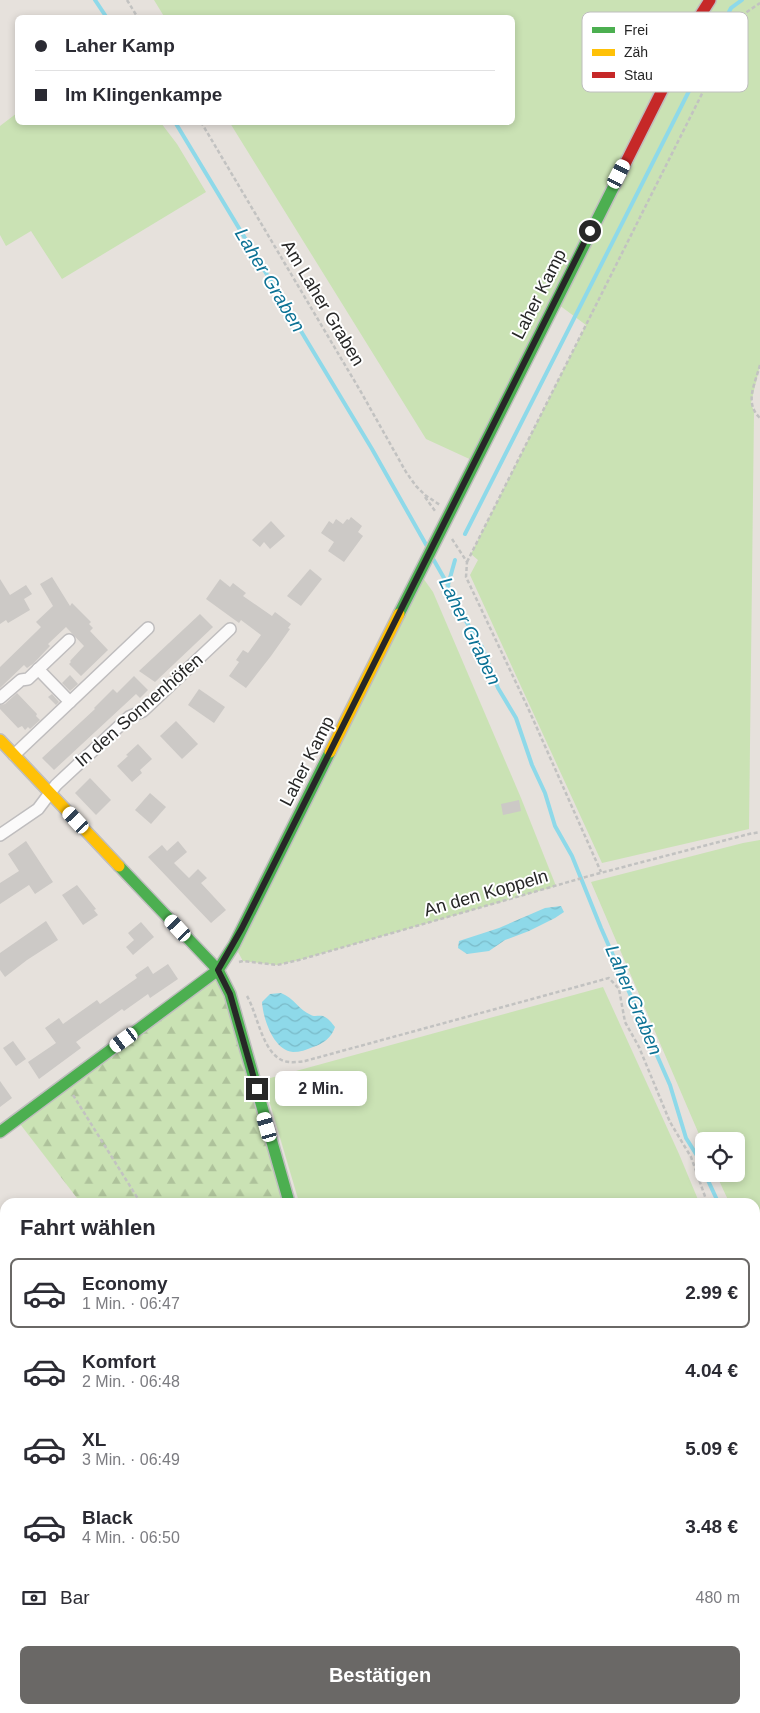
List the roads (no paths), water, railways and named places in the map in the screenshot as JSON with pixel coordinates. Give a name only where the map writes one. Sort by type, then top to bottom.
[{"type":"street","name":"Laher Kamp","points":[[702,12],[710,0]]},
{"type":"street","name":"Laher Kamp","points":[[218,970],[234,945],[661,92]]},
{"type":"street","points":[[14,755],[148,628]]},
{"type":"street","name":"In den Sonnenhöfen","points":[[0,835],[38,809],[56,785],[129,717],[143,711],[230,629]]},
{"type":"street","points":[[0,698],[21,680],[28,679],[68,640]]},
{"type":"street","points":[[38,669],[70,702]]},
{"type":"street","points":[[0,740],[218,970],[230,994],[288,1198]]},
{"type":"street","points":[[0,1132],[218,970]]},
{"type":"water","points":[[561,906],[564,912],[555,918],[505,940],[489,951],[467,954],[458,948],[459,941],[499,928],[545,908]]},
{"type":"water","points":[[281,993],[307,1013],[314,1016],[323,1016],[328,1019],[335,1027],[334,1031],[324,1042],[298,1052],[286,1050],[280,1046],[270,1032],[264,1016],[262,1002],[270,994]]},
{"type":"waterway","name":"Laher Graben","points":[[95,0],[105,15]]},
{"type":"waterway","points":[[729,12],[731,8],[742,0]]},
{"type":"waterway","points":[[465,534],[689,92]]},
{"type":"waterway","name":"Laher Graben","points":[[177,125],[372,449],[428,548]]},
{"type":"waterway","name":"Laher Graben","points":[[432,557],[448,585],[451,597],[482,647],[498,688],[516,718],[532,765],[545,793],[555,826],[572,856],[601,928],[670,1085],[686,1138],[695,1152]]},
{"type":"waterway","points":[[448,585],[455,560]]},
{"type":"waterway","name":"Laher Graben","points":[[709,1182],[716,1198]]}]
